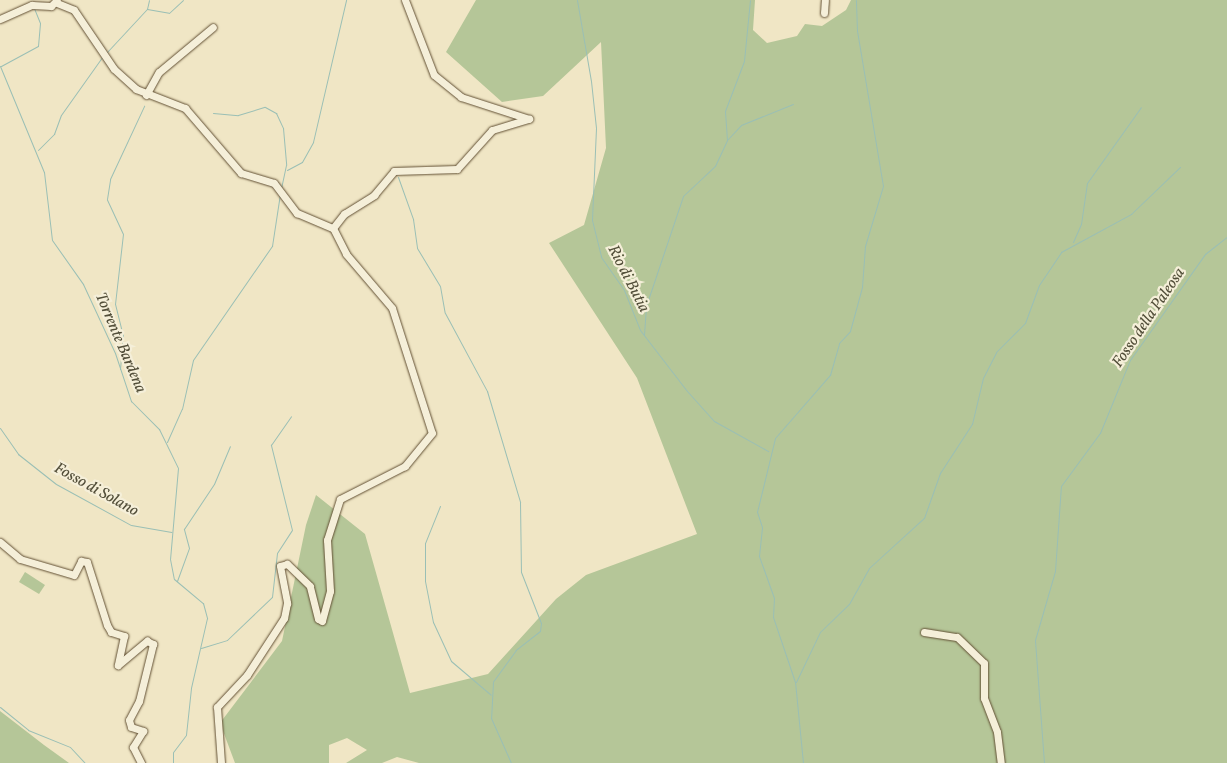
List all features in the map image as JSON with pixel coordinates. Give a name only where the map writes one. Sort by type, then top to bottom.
[{"type":"street","points":[[333,228],[344,214],[374,195],[394,172],[457,170],[492,130],[529,119],[461,97],[434,75],[405,0]]},
{"type":"street","points":[[824,12],[826,0]]},
{"type":"street","points":[[0,19],[32,5],[44,8],[57,1],[74,10],[114,70],[146,95],[185,108],[241,173],[274,183],[297,213],[333,228],[346,254],[392,308],[432,433],[405,466],[340,499],[327,540],[330,591],[322,621],[318,619],[310,586],[288,564],[280,566],[287,602],[284,618],[247,676],[217,708],[222,763]]},
{"type":"street","points":[[146,95],[159,72],[213,26]]},
{"type":"street","points":[[0,542],[20,559],[74,575],[81,561],[87,562],[110,632],[124,636],[118,664],[147,641],[153,644],[140,701],[129,720],[131,727],[143,731],[133,746],[141,763]]},
{"type":"street","points":[[924,632],[957,637],[984,664],[984,698],[997,732],[1001,763]]},
{"type":"green space","points":[[476,0],[755,0],[753,30],[767,43],[797,36],[805,24],[822,26],[846,10],[851,0],[1227,0],[1227,763],[419,763],[397,757],[382,763],[346,763],[367,750],[347,738],[329,745],[329,763],[235,763],[220,723],[282,641],[306,525],[316,495],[365,534],[410,693],[488,674],[556,599],[586,575],[697,534],[637,378],[549,243],[584,225],[606,148],[601,42],[543,96],[502,102],[446,52]]},
{"type":"green space","points":[[25,572],[45,585],[39,594],[19,582]]},
{"type":"green space","points":[[0,711],[44,745],[69,763],[0,763]]},
{"type":"waterway","points":[[107,52],[147,9],[149,0]]},
{"type":"waterway","points":[[147,9],[169,13],[183,0]]},
{"type":"waterway","points":[[287,170],[302,162],[313,142],[346,0]]},
{"type":"waterway","name":"Rio di Butia","points":[[577,0],[591,81],[596,128],[592,220],[601,257],[624,290],[640,330],[687,391],[714,421],[768,451]]},
{"type":"waterway","points":[[644,335],[646,306],[683,196],[715,166],[727,140],[725,111],[744,61],[750,0]]},
{"type":"waterway","points":[[803,763],[795,682],[773,617],[774,598],[759,556],[762,527],[757,512],[775,438],[830,375],[839,343],[850,331],[862,287],[865,246],[883,186],[857,31],[856,0]]},
{"type":"waterway","points":[[1,66],[38,46],[40,23],[34,8]]},
{"type":"waterway","points":[[38,150],[54,134],[61,115],[103,56]]},
{"type":"waterway","name":"Torrente Bardena","points":[[0,66],[44,172],[52,240],[83,284],[115,353],[131,401],[159,429],[178,468],[170,559],[174,579],[203,603],[207,618],[191,688],[186,735],[173,752],[173,763]]},
{"type":"waterway","points":[[728,139],[741,125],[793,104]]},
{"type":"waterway","points":[[120,369],[123,336],[115,304],[123,234],[107,199],[110,179],[144,106]]},
{"type":"waterway","points":[[213,113],[238,115],[265,107],[276,113],[283,128],[286,165],[281,188]]},
{"type":"waterway","points":[[1073,242],[1081,224],[1087,183],[1141,107]]},
{"type":"waterway","points":[[796,682],[820,632],[849,604],[869,568],[924,518],[940,473],[972,424],[983,378],[996,352],[1025,323],[1039,285],[1061,252],[1131,214],[1180,167]]},
{"type":"waterway","points":[[398,177],[413,219],[417,248],[440,286],[445,313],[487,391],[520,502],[521,572],[541,623],[540,631],[516,650],[493,682],[491,718],[511,763]]},
{"type":"waterway","points":[[167,442],[182,409],[193,360],[272,246],[280,194]]},
{"type":"waterway","name":"Fosso della Paleosa","points":[[1044,763],[1035,640],[1055,571],[1061,486],[1100,433],[1130,360],[1205,254],[1227,237]]},
{"type":"waterway","points":[[201,648],[227,640],[272,597],[277,553],[292,530],[271,445],[291,416]]},
{"type":"waterway","name":"Fosso di Solano","points":[[0,428],[18,454],[56,484],[131,525],[171,532]]},
{"type":"waterway","points":[[177,581],[189,548],[184,529],[214,484],[230,446]]},
{"type":"waterway","points":[[440,506],[425,543],[425,581],[433,622],[451,661],[491,695]]},
{"type":"waterway","points":[[0,707],[28,730],[70,747],[85,763]]}]
